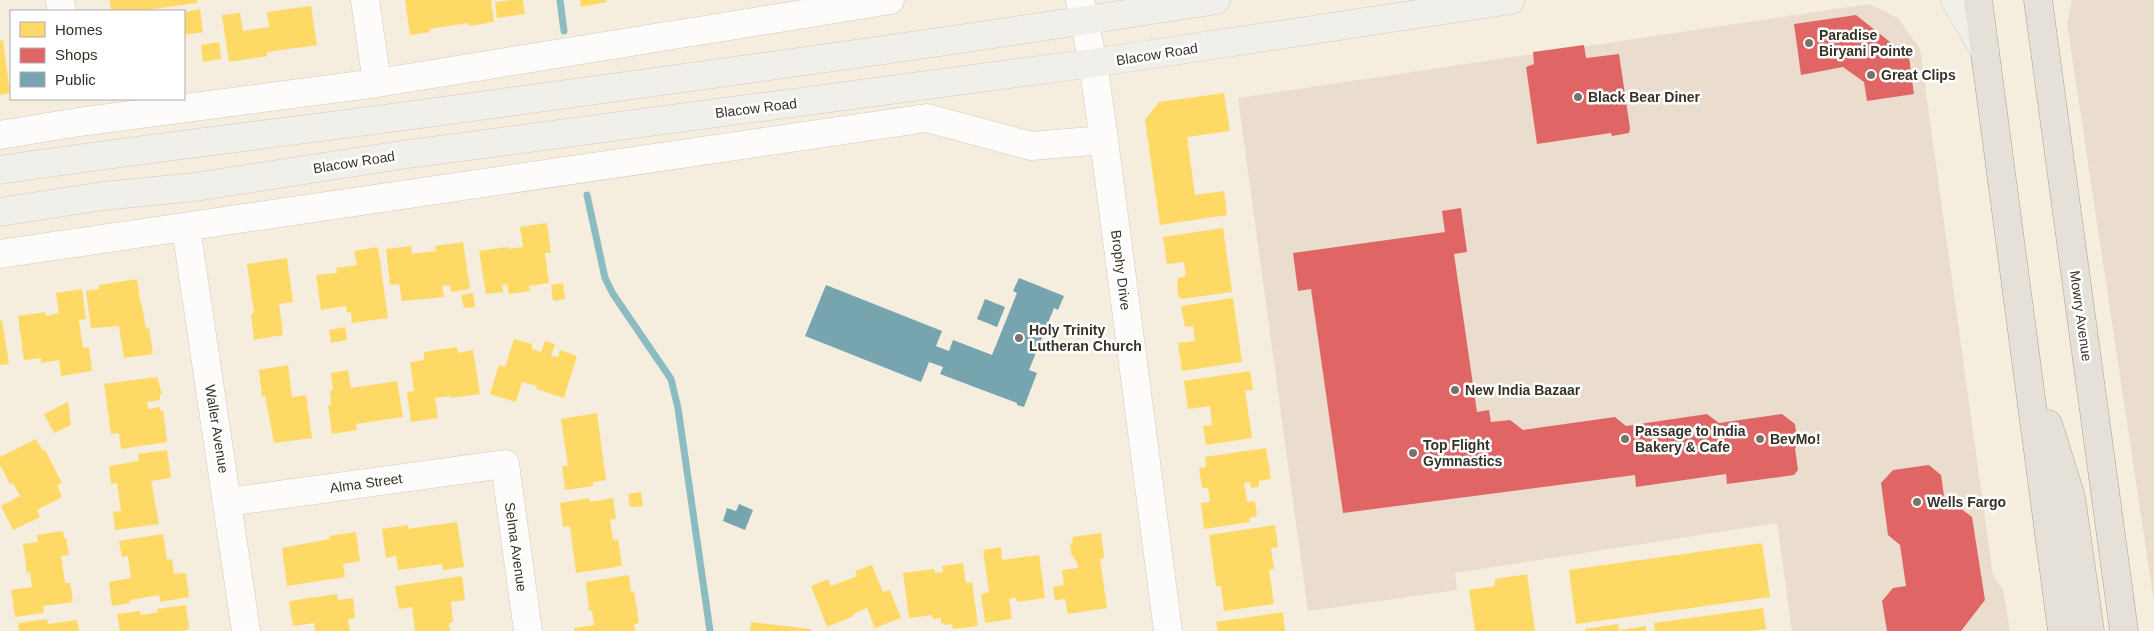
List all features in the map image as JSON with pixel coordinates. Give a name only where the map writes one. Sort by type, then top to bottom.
[{"type":"main road","points":[[0,170],[1082,11],[1216,0]]},
{"type":"main road","name":"Blacow Road","points":[[0,212],[103,196],[195,187],[411,153],[1093,64],[1510,0]]},
{"type":"main road","points":[[1955,0],[1985,51]]},
{"type":"main road","points":[[1978,0],[2062,631]]},
{"type":"main road","name":"Mowry Avenue","points":[[2041,6],[2124,631]]},
{"type":"main road","points":[[2026,356],[2071,497],[2090,631]]},
{"type":"street","points":[[365,0],[377,83]]},
{"type":"street","points":[[0,135],[77,110],[377,83],[890,0]]},
{"type":"street","name":"Brophy Drive","points":[[1082,11],[1093,64],[1104,140],[1168,631]]},
{"type":"street","points":[[0,254],[927,118],[1032,146],[1104,140]]},
{"type":"street","name":"Waller Avenue","points":[[186,228],[246,631]]},
{"type":"street","name":"Alma Street","points":[[228,502],[505,464]]},
{"type":"street","name":"Selma Avenue","points":[[505,464],[528,631]]},
{"type":"shaded area","points":[[2072,0],[2154,0],[2154,602],[2067,23]]},
{"type":"shaded area","points":[[1869,4],[1898,18],[1920,49],[1993,576],[2003,590],[2010,631],[1792,631],[1777,523],[1455,573],[1457,590],[1308,611],[1238,98]]},
{"type":"building: Homes","points":[[110,0],[197,0],[197,3],[147,10],[111,10]]},
{"type":"building: Homes","points":[[405,0],[491,0],[494,22],[469,26],[468,23],[429,29],[430,32],[410,35]]},
{"type":"building: Homes","points":[[523,0],[525,14],[497,18],[495,2]]},
{"type":"building: Homes","points":[[580,0],[606,0],[607,2],[581,7]]},
{"type":"building: Homes","points":[[311,6],[317,45],[267,52],[267,56],[229,62],[222,15],[240,13],[243,31],[269,27],[267,12]]},
{"type":"building: Homes","points":[[200,9],[203,32],[185,35],[185,12]]},
{"type":"building: Homes","points":[[3,40],[10,93],[0,95],[0,41]]},
{"type":"building: Homes","points":[[219,42],[221,59],[203,62],[201,45]]},
{"type":"building: Homes","points":[[1224,93],[1230,131],[1187,137],[1195,195],[1224,191],[1227,215],[1160,225],[1145,120],[1159,102]]},
{"type":"building: Homes","points":[[547,223],[551,253],[545,253],[549,283],[529,286],[530,291],[509,294],[507,284],[502,285],[503,292],[486,294],[479,251],[523,247],[520,227]]},
{"type":"building: Homes","points":[[1223,228],[1232,292],[1181,299],[1181,297],[1178,297],[1177,281],[1178,278],[1186,276],[1184,262],[1167,264],[1163,237]]},
{"type":"building: Homes","points":[[463,242],[470,289],[451,292],[450,285],[442,286],[444,297],[402,301],[399,284],[390,285],[386,249],[411,246],[412,254],[436,251],[435,246]]},
{"type":"building: Homes","points":[[378,247],[388,318],[352,323],[351,312],[347,313],[346,306],[321,310],[316,275],[337,273],[336,268],[357,265],[354,251]]},
{"type":"building: Homes","points":[[287,258],[293,302],[279,304],[283,335],[254,340],[251,314],[254,313],[247,264]]},
{"type":"building: Homes","points":[[137,279],[141,306],[146,329],[149,328],[153,354],[124,358],[119,326],[91,328],[86,291],[99,289],[99,285]]},
{"type":"building: Homes","points":[[563,283],[565,299],[553,301],[551,285]]},
{"type":"building: Homes","points":[[82,289],[86,319],[79,320],[83,348],[89,347],[92,371],[61,376],[59,360],[41,363],[41,358],[24,360],[18,316],[45,312],[46,316],[59,313],[56,293]]},
{"type":"building: Homes","points":[[473,293],[475,307],[464,308],[461,295]]},
{"type":"building: Homes","points":[[1233,298],[1242,362],[1182,371],[1178,343],[1195,341],[1193,326],[1185,327],[1181,306]]},
{"type":"building: Homes","points":[[2,320],[9,364],[0,365],[0,321]]},
{"type":"building: Homes","points":[[345,327],[347,340],[331,343],[329,330]]},
{"type":"building: Homes","points":[[514,339],[532,344],[532,349],[541,352],[545,341],[555,344],[551,356],[558,357],[560,350],[577,356],[564,398],[536,389],[537,386],[522,382],[516,402],[490,394],[499,365],[505,367]]},
{"type":"building: Homes","points":[[457,347],[458,353],[473,350],[480,394],[435,398],[438,418],[411,422],[407,392],[414,391],[410,362],[424,360],[424,352]]},
{"type":"building: Homes","points":[[288,365],[292,397],[306,395],[312,438],[274,443],[265,396],[262,397],[259,370]]},
{"type":"building: Homes","points":[[348,370],[351,388],[397,381],[403,417],[356,424],[357,430],[332,434],[328,405],[331,405],[330,391],[333,390],[331,373]]},
{"type":"building: Homes","points":[[1250,371],[1253,390],[1245,391],[1252,438],[1206,445],[1203,426],[1212,425],[1210,406],[1188,409],[1184,381]]},
{"type":"building: Homes","points":[[157,377],[162,394],[160,394],[160,400],[147,402],[148,409],[160,407],[160,411],[163,410],[167,442],[121,449],[119,433],[111,434],[104,384]]},
{"type":"building: Homes","points":[[68,402],[71,425],[54,433],[44,414]]},
{"type":"building: Homes","points":[[597,413],[606,480],[593,482],[593,486],[565,490],[562,466],[568,466],[561,419]]},
{"type":"building: Homes","points":[[36,439],[43,451],[45,450],[62,483],[57,485],[62,497],[37,510],[40,517],[13,530],[1,506],[20,496],[13,483],[10,484],[0,465],[0,457]]},
{"type":"building: Homes","points":[[1266,448],[1271,479],[1259,481],[1259,487],[1251,488],[1250,482],[1244,483],[1247,502],[1255,501],[1257,516],[1249,518],[1250,522],[1204,529],[1201,503],[1210,502],[1208,488],[1202,488],[1199,468],[1206,467],[1205,457]]},
{"type":"building: Homes","points":[[167,450],[171,478],[151,481],[159,524],[115,530],[113,512],[121,511],[117,483],[111,484],[109,466],[139,461],[138,454]]},
{"type":"building: Homes","points":[[641,492],[643,506],[630,507],[628,494]]},
{"type":"building: Homes","points":[[589,498],[590,502],[613,498],[616,519],[610,520],[613,540],[618,539],[622,566],[576,573],[570,526],[563,527],[560,503]]},
{"type":"building: Homes","points":[[457,522],[464,567],[443,570],[442,564],[398,570],[396,556],[386,558],[382,529],[408,525],[408,529]]},
{"type":"building: Homes","points":[[1275,525],[1278,547],[1271,548],[1274,569],[1269,570],[1274,604],[1224,611],[1221,586],[1216,586],[1209,535]]},
{"type":"building: Homes","points":[[63,531],[69,555],[61,556],[65,583],[70,583],[73,602],[43,606],[44,613],[15,617],[11,590],[32,587],[30,572],[27,573],[23,544],[38,542],[37,535]]},
{"type":"building: Homes","points":[[356,532],[360,561],[343,564],[345,577],[287,586],[282,548],[330,539],[329,536]]},
{"type":"building: Homes","points":[[1101,533],[1104,558],[1100,559],[1107,608],[1068,614],[1065,599],[1055,600],[1053,587],[1064,585],[1062,570],[1078,568],[1077,561],[1075,561],[1074,556],[1072,557],[1070,544],[1073,543],[1072,537]]},
{"type":"building: Homes","points":[[163,534],[167,560],[172,559],[174,574],[186,573],[189,597],[160,602],[159,595],[130,600],[130,603],[112,606],[109,582],[131,578],[128,556],[122,557],[119,541]]},
{"type":"building: Homes","points":[[1762,543],[1770,597],[1576,624],[1569,570]]},
{"type":"building: Homes","points":[[1001,547],[1002,560],[1039,555],[1045,598],[1017,602],[1016,597],[1009,599],[1012,619],[985,623],[981,594],[989,592],[983,550]]},
{"type":"building: Homes","points":[[963,563],[966,583],[972,582],[978,626],[953,629],[952,624],[941,624],[941,618],[933,619],[932,615],[909,618],[903,573],[934,569],[935,573],[943,572],[942,566]]},
{"type":"building: Homes","points":[[872,565],[883,592],[890,590],[901,618],[875,628],[867,608],[853,614],[854,616],[827,627],[811,586],[828,579],[831,586],[857,576],[855,571]]},
{"type":"building: Homes","points":[[1527,574],[1535,631],[1475,631],[1469,590],[1495,586],[1495,579]]},
{"type":"building: Homes","points":[[629,575],[631,592],[634,591],[639,623],[634,624],[635,631],[574,631],[574,628],[594,625],[592,610],[589,611],[586,582]]},
{"type":"building: Homes","points":[[462,576],[465,600],[451,602],[453,622],[449,623],[450,631],[415,631],[412,607],[399,609],[395,586]]},
{"type":"building: Homes","points":[[337,594],[338,600],[353,598],[355,618],[348,619],[350,631],[315,631],[314,623],[293,626],[289,601]]},
{"type":"building: Homes","points":[[186,605],[189,629],[183,631],[120,631],[117,614],[140,611],[141,615],[158,612],[157,609]]},
{"type":"building: Homes","points":[[1763,608],[1766,629],[1750,631],[1655,631],[1654,623]]},
{"type":"building: Homes","points":[[1283,612],[1285,631],[1218,631],[1216,622]]},
{"type":"building: Homes","points":[[47,619],[48,624],[77,620],[79,631],[19,631],[18,623]]},
{"type":"building: Homes","points":[[751,622],[811,629],[811,631],[750,631]]},
{"type":"building: Homes","points":[[1618,624],[1619,631],[1585,631],[1585,629]]},
{"type":"building: Homes","points":[[1646,626],[1646,631],[1620,631],[1620,630]]},
{"type":"building: Shops","points":[[1856,15],[1909,57],[1914,94],[1867,101],[1864,82],[1843,67],[1801,75],[1794,24]]},
{"type":"building: Shops","name":"Black Bear Diner","points":[[1584,45],[1586,58],[1619,54],[1630,128],[1629,133],[1612,136],[1611,133],[1537,144],[1526,67],[1534,64],[1533,52]]},
{"type":"building: Shops","points":[[1461,208],[1467,252],[1454,254],[1477,412],[1489,410],[1491,422],[1510,420],[1523,430],[1615,417],[1626,426],[1707,414],[1719,423],[1782,414],[1795,424],[1798,445],[1795,448],[1798,470],[1794,475],[1727,484],[1726,474],[1636,487],[1635,475],[1343,513],[1311,289],[1298,291],[1293,253],[1445,232],[1442,211]]},
{"type":"building: Shops","points":[[1929,465],[1941,475],[1944,496],[1972,517],[1985,600],[1961,631],[1887,631],[1882,601],[1893,588],[1906,586],[1900,545],[1888,535],[1881,483],[1893,470]]},
{"type":"building: Public","points":[[1019,278],[1064,296],[1058,310],[1054,308],[1029,370],[1037,373],[1024,407],[940,374],[943,367],[929,362],[921,382],[805,336],[826,285],[942,331],[936,346],[949,351],[953,340],[992,355],[1017,293],[1013,291]]},
{"type":"building: Public","points":[[985,299],[1005,307],[997,327],[977,319]]},
{"type":"building: Public","points":[[739,504],[753,510],[745,530],[723,521],[727,508],[736,511]]},
{"type":"waterway","points":[[560,0],[564,31]]},
{"type":"waterway","points":[[587,195],[605,278],[613,294],[671,379],[678,408],[710,631]]},
{"type":"place","name":"Paradise Biryani Pointe","points":[[1809,43]]},
{"type":"place","name":"Great Clips","points":[[1871,75]]},
{"type":"place","name":"Black Bear Diner","points":[[1578,97]]},
{"type":"place","name":"Holy Trinity Lutheran Church","points":[[1019,338]]},
{"type":"place","name":"New India Bazaar","points":[[1455,390]]},
{"type":"place","name":"Passage to India Bakery & Cafe","points":[[1625,439]]},
{"type":"place","name":"BevMo!","points":[[1760,439]]},
{"type":"place","name":"Top Flight Gymnastics","points":[[1413,453]]},
{"type":"place","name":"Wells Fargo","points":[[1917,502]]}]
